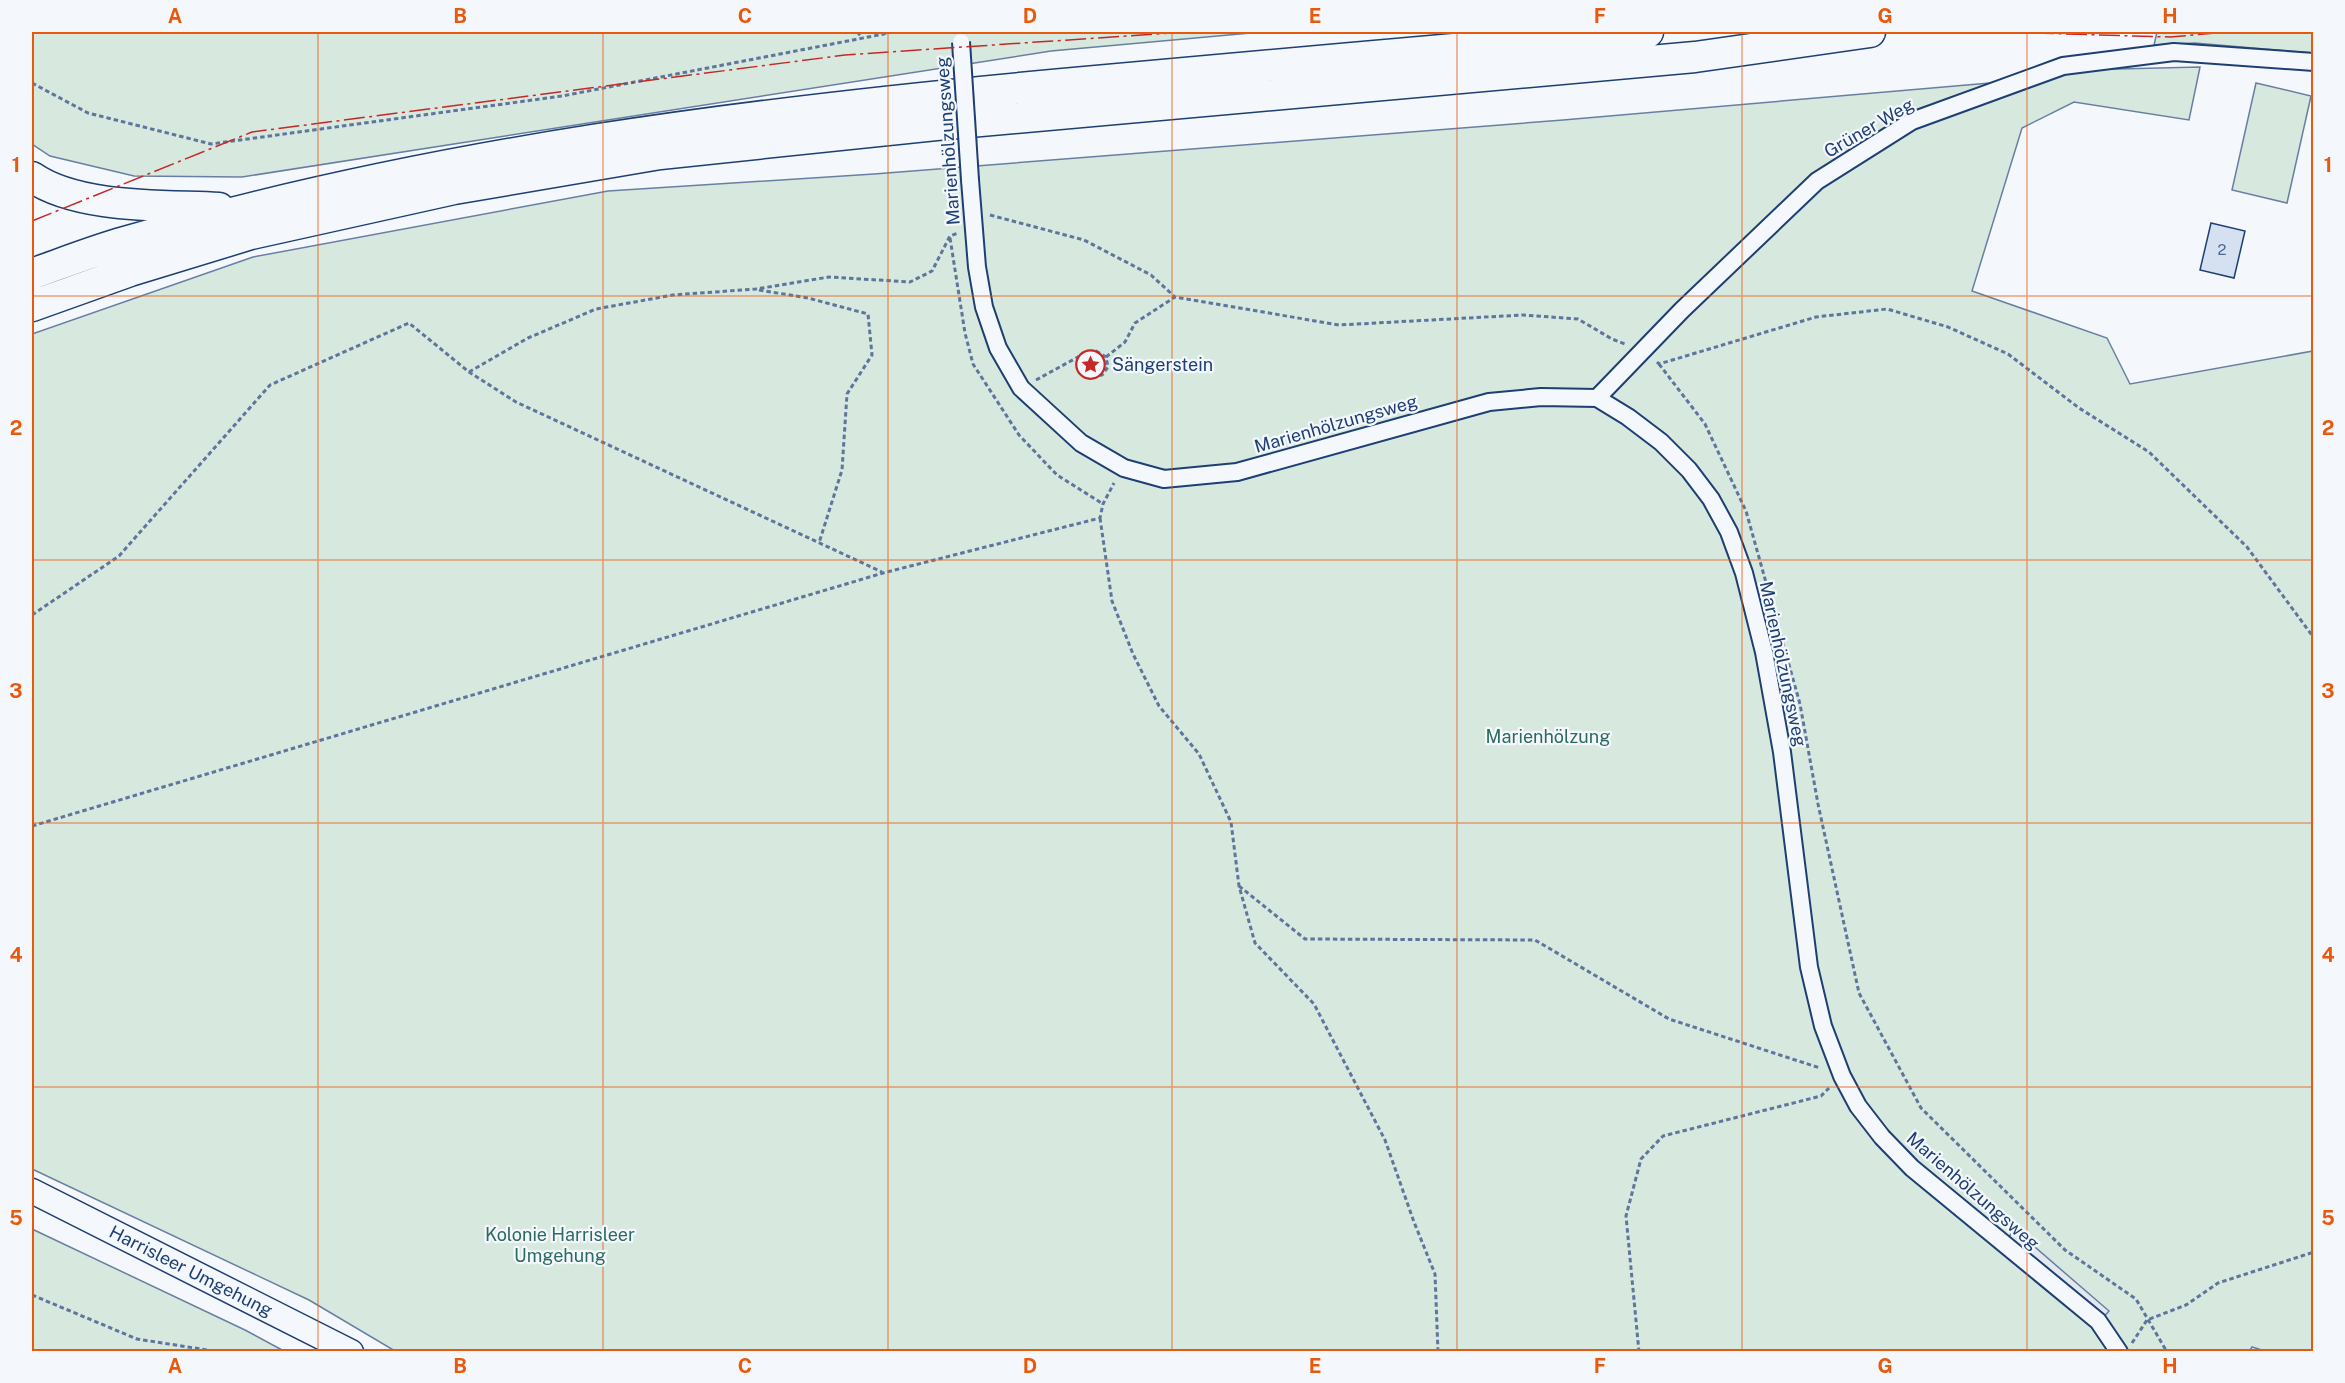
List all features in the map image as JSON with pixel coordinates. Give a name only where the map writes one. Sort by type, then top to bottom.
[{"type":"highway","points":[[32,274],[122,242],[246,210],[450,163],[661,128],[934,96],[1648,32]]},
{"type":"highway","points":[[32,306],[130,271],[251,234],[454,189],[660,154],[972,122],[1695,57],[1870,32]]},
{"type":"highway","points":[[32,177],[38,182],[77,196],[116,203],[246,210]]},
{"type":"main road","name":"Harrisleer Umgehung","points":[[32,1191],[351,1352]]},
{"type":"street","name":"Marienhölzungsweg","points":[[960,37],[977,267],[984,307],[998,348],[1021,388],[1081,443],[1125,468],[1164,479],[1237,472],[1489,402],[1540,398],[1597,398],[1645,429],[1689,470],[1711,499],[1725,524],[1744,573],[1764,652],[1782,753],[1809,967],[1823,1026],[1842,1076],[1858,1106],[1882,1137],[1912,1168],[2098,1322],[2125,1348]]},
{"type":"street","name":"Grüner Weg","points":[[1597,398],[1642,350],[1817,181],[1912,121],[2063,66],[2174,52],[2313,62]]},
{"type":"path","points":[[857,32],[863,38]]},
{"type":"path","points":[[32,83],[88,113],[211,144],[562,96],[887,32]]},
{"type":"path","points":[[468,372],[528,338],[596,309],[673,295],[756,289],[829,277],[910,282],[932,271],[950,236],[974,220],[995,215],[1084,240],[1151,275],[1174,297],[1339,325],[1523,315],[1578,319],[1612,339],[1642,350],[1659,364],[1705,423],[1746,511],[1800,704],[1818,804],[1859,993],[1922,1108],[2065,1250],[2136,1299],[2167,1352]]},
{"type":"path","points":[[756,289],[808,298],[868,314],[872,355],[847,394],[842,470],[819,543]]},
{"type":"path","points":[[1106,357],[1125,342],[1135,323],[1174,297]]},
{"type":"path","points":[[1659,364],[1816,317],[1887,309],[1948,327],[2008,354],[2079,408],[2149,452],[2247,547],[2313,638]]},
{"type":"path","points":[[32,615],[119,556],[270,385],[409,323],[468,372],[516,402],[884,573]]},
{"type":"path","points":[[1021,388],[1090,350],[1102,353],[1106,357],[1108,367],[1102,375],[1089,378],[1079,369],[1078,357]]},
{"type":"path","points":[[1125,468],[1103,504],[1100,518],[1112,601],[1133,654],[1160,706],[1199,754],[1232,822],[1239,886],[1255,943],[1314,1004],[1385,1140],[1434,1274],[1438,1352]]},
{"type":"path","points":[[32,826],[884,573],[1100,518]]},
{"type":"path","points":[[1239,886],[1305,939],[1536,940],[1669,1019],[1842,1076],[1821,1095],[1663,1136],[1641,1159],[1626,1216],[1639,1352]]},
{"type":"path","points":[[2125,1348],[2147,1320],[2186,1305],[2218,1283],[2313,1252]]},
{"type":"path","points":[[32,1295],[137,1339],[220,1352]]},
{"type":"green space","points":[[32,32],[1262,32],[1051,51],[242,177],[134,176],[50,156],[32,144]]},
{"type":"green space","points":[[2157,32],[2313,32],[2313,53],[2195,43],[2154,45]]},
{"type":"green space","name":"Marienhölzung","points":[[2200,67],[2189,120],[2074,102],[2022,128],[1972,291],[2107,338],[2130,384],[2313,351],[2313,1351],[2265,1351],[2252,1347],[2249,1352],[395,1351],[309,1300],[32,1169],[32,334],[253,257],[608,191],[874,174],[1563,120],[1990,83],[2076,70]]},
{"type":"green space","points":[[2256,83],[2311,96],[2287,203],[2232,190]]},
{"type":"green space","points":[[32,1229],[245,1330],[284,1351],[32,1351]]},
{"type":"shaded area","points":[[2014,1229],[2109,1311],[2100,1321],[2006,1242]]},
{"type":"building","points":[[2211,223],[2245,231],[2234,278],[2200,270]]},
{"type":"power","points":[[32,221],[252,132],[845,55],[1186,32]]},
{"type":"power","points":[[2000,32],[2170,37],[2228,32]]},
{"type":"place","name":"Sängerstein","points":[[1091,365]]},
{"type":"park label","name":"Kolonie Harrisleer Umgehung","points":[[560,1245]]}]
